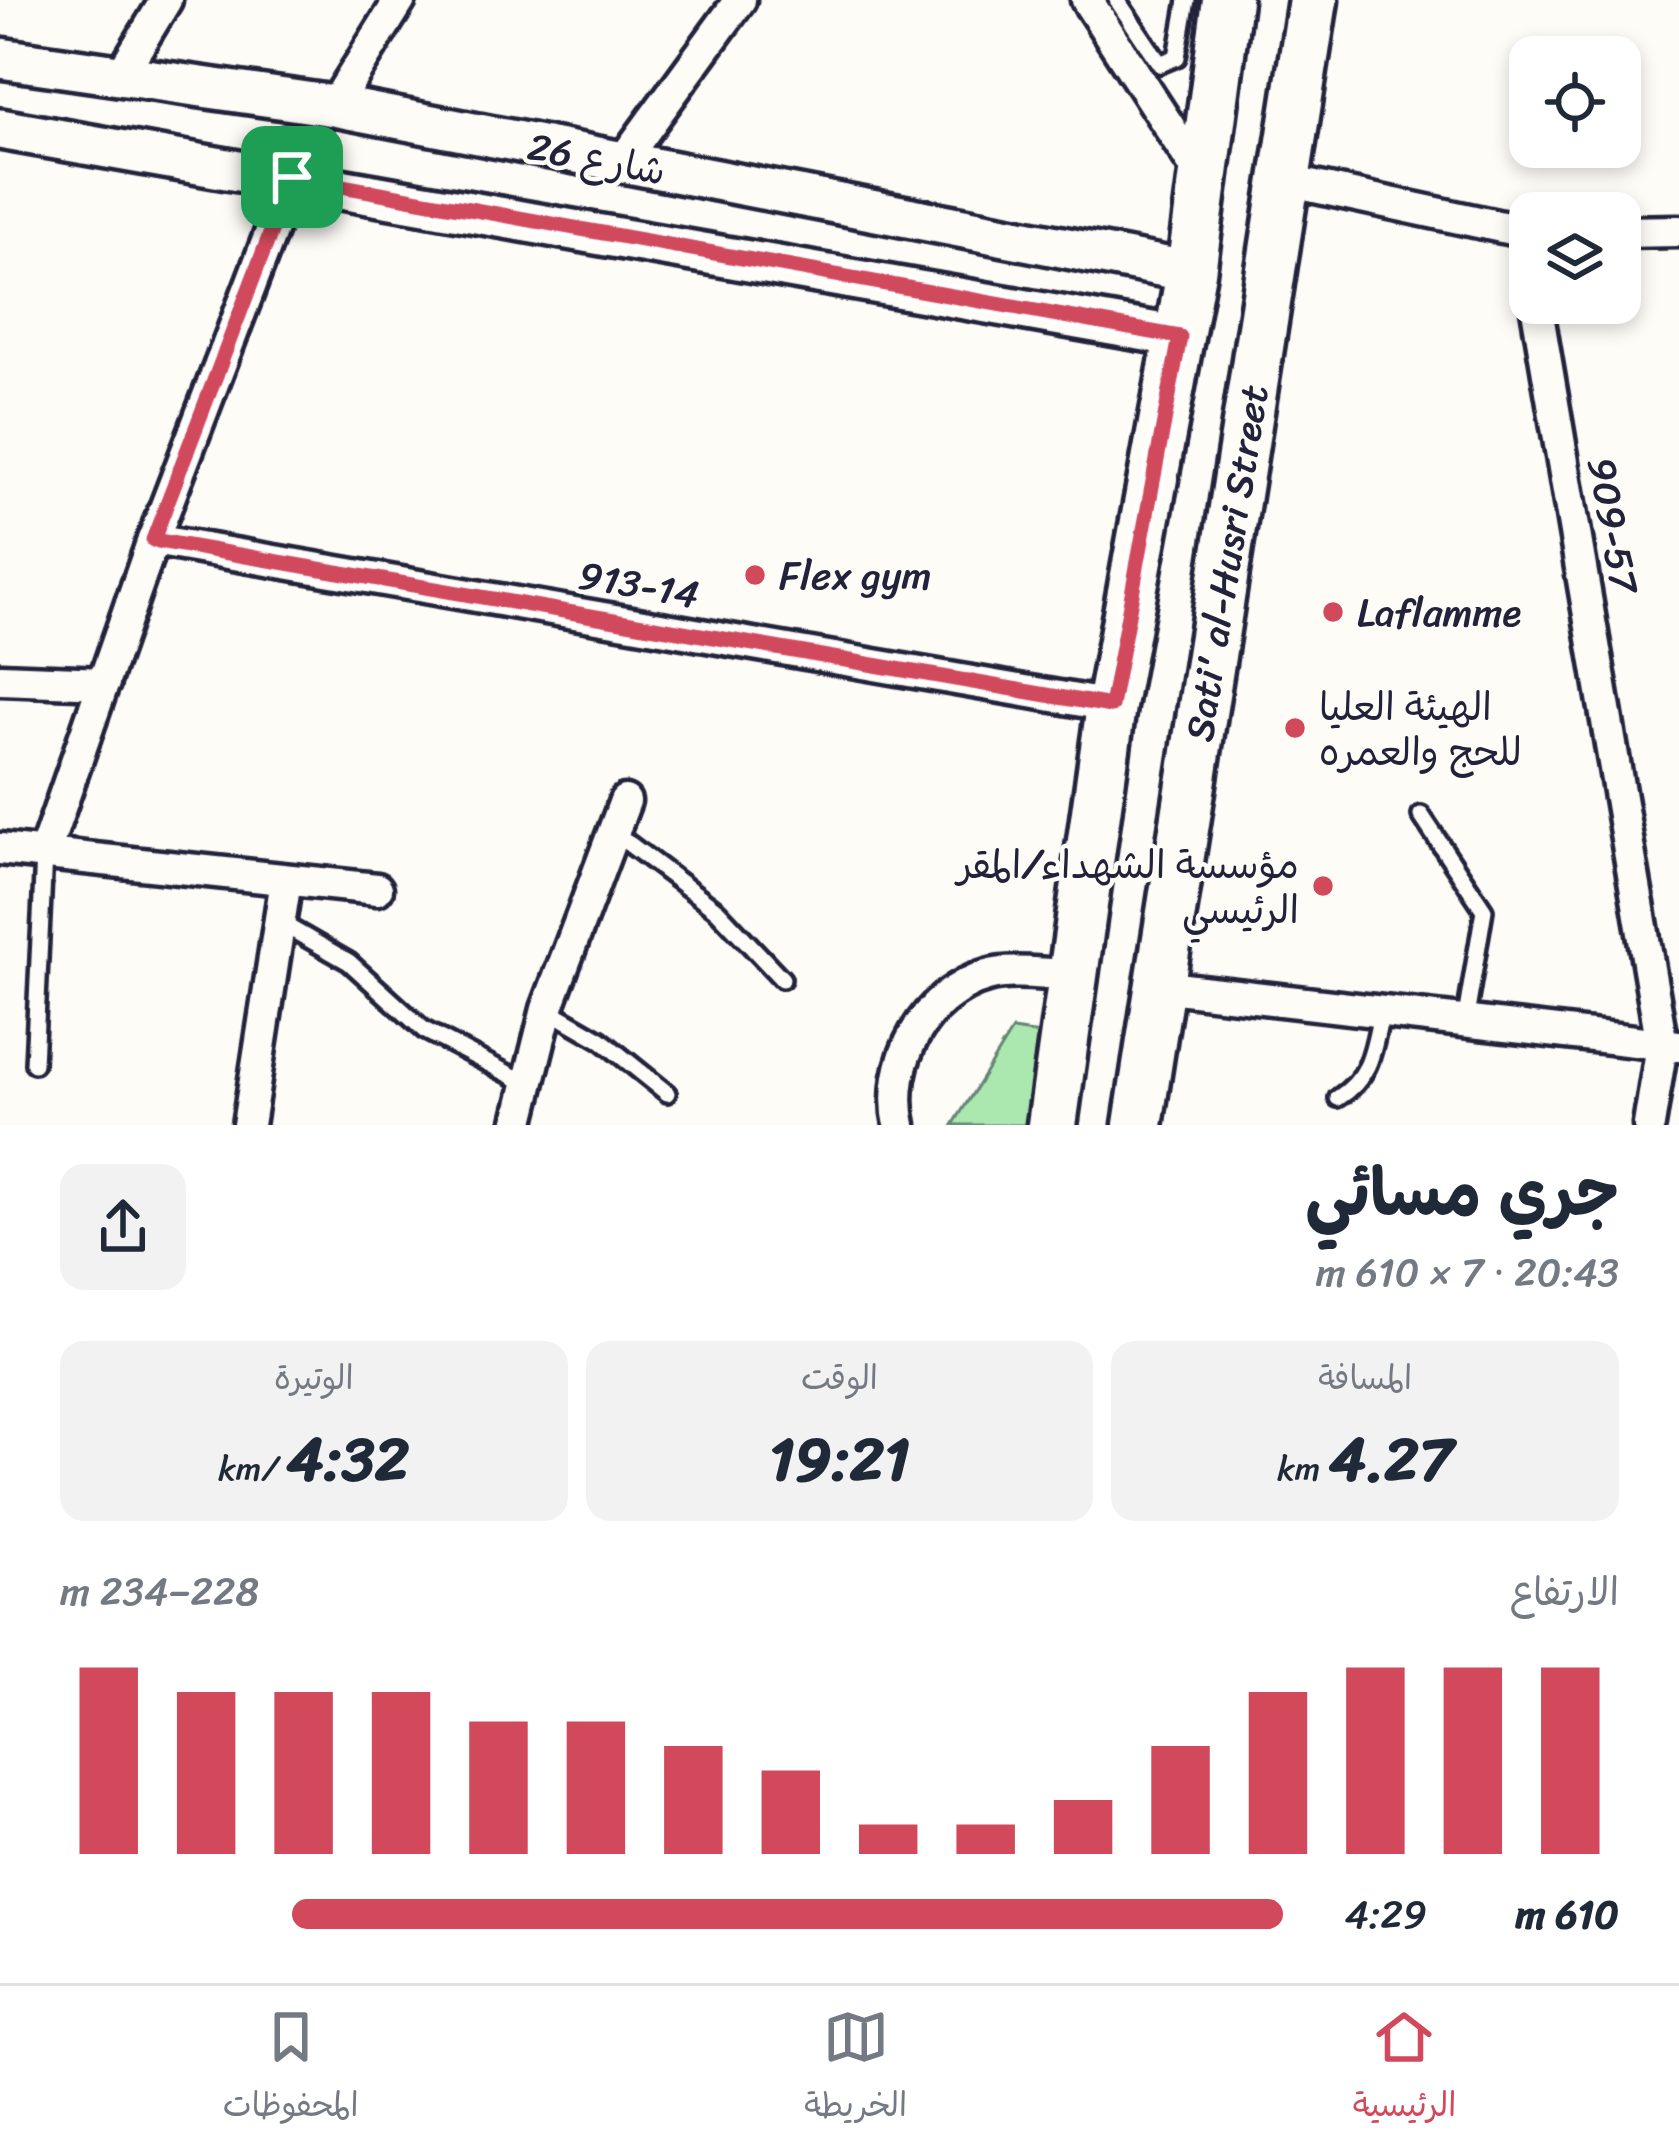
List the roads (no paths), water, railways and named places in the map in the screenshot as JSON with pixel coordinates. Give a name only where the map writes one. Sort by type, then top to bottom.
[{"type":"main road","points":[[1052,1125],[1111,706],[1191,272],[1228,0]]},
{"type":"main road","name":"Sati' al-Husri Street","points":[[1138,1125],[1313,0]]},
{"type":"street","points":[[120,76],[166,0]]},
{"type":"street","points":[[334,106],[400,0]]},
{"type":"street","points":[[621,163],[740,0]]},
{"type":"street","points":[[1087,0],[1202,179]]},
{"type":"street","name":"شارع 26","points":[[0,58],[334,106],[1191,272]]},
{"type":"street","name":"شارع 26","points":[[0,129],[1180,337]]},
{"type":"street","points":[[44,854],[153,540],[292,177]]},
{"type":"street","points":[[1287,181],[1509,228]]},
{"type":"street","points":[[1641,232],[1679,231]]},
{"type":"street","name":"909-57","points":[[1540,324],[1671,1046],[1649,1125]]},
{"type":"street","name":"913-14","points":[[153,540],[1111,706]]},
{"type":"street","points":[[0,679],[104,683]]},
{"type":"street","points":[[518,1125],[548,1009],[625,801]]},
{"type":"street","points":[[0,849],[377,889]]},
{"type":"street","points":[[248,1125],[286,880]]},
{"type":"street","points":[[900,1125],[896,1107],[908,1045],[931,1008],[954,990],[990,974],[1072,975]]},
{"type":"street","points":[[1159,986],[1671,1046]]},
{"type":"lane","points":[[1117,0],[1160,64],[1177,56],[1187,0]]},
{"type":"lane","points":[[1421,815],[1484,910],[1466,1023]]},
{"type":"lane","points":[[616,834],[717,910],[782,979]]},
{"type":"lane","points":[[34,1064],[44,854]]},
{"type":"lane","points":[[279,922],[349,962],[424,1030],[528,1084]]},
{"type":"lane","points":[[548,1009],[601,1040],[667,1093]]},
{"type":"lane","points":[[1338,1098],[1360,1084],[1370,1065],[1381,1014]]},
{"type":"place","name":"Flex gym","points":[[755,575]]},
{"type":"place","name":"Laflamme","points":[[1333,612]]},
{"type":"place","name":"الهيئة العليا للحج والعمره","points":[[1295,728]]},
{"type":"place","name":"مؤسسة الشهداء/المقر الرئيسي","points":[[1323,886]]}]
